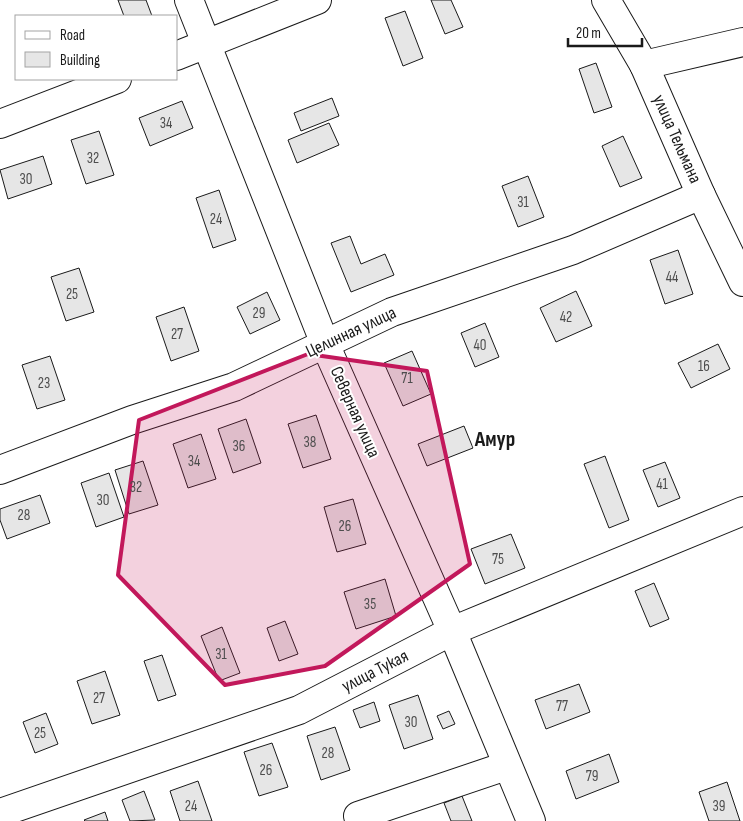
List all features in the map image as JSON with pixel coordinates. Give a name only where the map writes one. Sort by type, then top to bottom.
[{"type":"street","name":"Северная улица","points":[[189,0],[325,344],[452,632],[506,766],[531,821]]},
{"type":"street","points":[[178,55],[317,0]]},
{"type":"street","name":"улица Тельмана","points":[[606,0],[644,65],[701,195],[743,282]]},
{"type":"street","points":[[644,65],[743,42]]},
{"type":"street","points":[[0,124],[114,80]]},
{"type":"street","name":"Целинная улица","points":[[0,470],[132,420],[234,387],[392,312],[573,250],[701,195]]},
{"type":"street","name":"улица Тукая","points":[[0,814],[299,710],[452,632],[743,511]]},
{"type":"street","points":[[358,816],[506,766]]},
{"type":"highlighted area","points":[[308,354],[427,371],[470,564],[325,666],[225,685],[118,575],[139,420]]},
{"type":"building","points":[[118,0],[146,0],[152,15],[124,15]]},
{"type":"building","points":[[431,0],[451,0],[463,27],[445,34]]},
{"type":"building","points":[[405,11],[423,58],[403,66],[385,18]]},
{"type":"building","points":[[596,63],[612,107],[594,113],[579,69]]},
{"type":"building","points":[[332,98],[339,116],[301,131],[294,113]]},
{"type":"building","points":[[182,101],[193,128],[150,146],[139,118]]},
{"type":"building","points":[[329,123],[339,145],[297,163],[288,140]]},
{"type":"building","points":[[99,131],[114,175],[86,184],[71,140]]},
{"type":"building","points":[[623,136],[642,178],[620,187],[602,146]]},
{"type":"building","points":[[43,156],[52,184],[8,199],[0,170]]},
{"type":"building","points":[[528,176],[544,217],[518,227],[502,186]]},
{"type":"building","points":[[219,190],[236,240],[213,248],[196,198]]},
{"type":"building","points":[[350,236],[361,264],[385,254],[394,275],[351,292],[331,243]]},
{"type":"building","points":[[678,250],[693,294],[665,304],[650,260]]},
{"type":"building","points":[[79,268],[94,312],[66,321],[51,277]]},
{"type":"building","points":[[576,291],[592,326],[556,342],[540,308]]},
{"type":"building","points":[[267,292],[280,320],[250,334],[237,307]]},
{"type":"building","points":[[184,307],[199,351],[171,361],[156,317]]},
{"type":"building","points":[[485,323],[499,357],[475,367],[461,333]]},
{"type":"building","points":[[718,344],[730,369],[691,388],[678,363]]},
{"type":"building","points":[[412,351],[431,394],[403,406],[384,363]]},
{"type":"building","points":[[50,356],[65,400],[37,409],[22,365]]},
{"type":"building","points":[[316,415],[331,459],[303,468],[288,424]]},
{"type":"building","points":[[246,419],[261,463],[233,473],[218,429]]},
{"type":"building","points":[[464,426],[473,448],[427,466],[418,444]]},
{"type":"building","points":[[201,434],[216,479],[188,488],[173,444]]},
{"type":"building","points":[[605,456],[629,520],[609,528],[584,464]]},
{"type":"building","points":[[143,461],[158,505],[129,514],[115,470]]},
{"type":"building","points":[[665,462],[680,498],[658,507],[643,470]]},
{"type":"building","points":[[109,473],[124,517],[96,527],[81,483]]},
{"type":"building","points":[[40,495],[50,523],[7,539],[0,520],[0,509]]},
{"type":"building","points":[[353,499],[366,544],[337,552],[324,507]]},
{"type":"building","points":[[511,534],[525,568],[485,584],[471,549]]},
{"type":"building","points":[[385,579],[396,616],[356,629],[344,592]]},
{"type":"building","points":[[654,583],[669,619],[650,627],[635,591]]},
{"type":"building","points":[[285,621],[298,654],[279,661],[267,628]]},
{"type":"building","points":[[222,627],[240,673],[219,681],[201,636]]},
{"type":"building","points":[[162,655],[176,695],[158,701],[144,661]]},
{"type":"building","points":[[105,671],[120,715],[92,724],[77,681]]},
{"type":"building","points":[[579,684],[590,712],[546,729],[535,700]]},
{"type":"building","points":[[418,695],[433,739],[404,749],[389,705]]},
{"type":"building","points":[[374,702],[380,721],[360,728],[353,710]]},
{"type":"building","points":[[449,711],[455,724],[443,729],[437,716]]},
{"type":"building","points":[[46,713],[58,744],[35,753],[23,722]]},
{"type":"building","points":[[335,727],[350,770],[321,780],[307,736]]},
{"type":"building","points":[[272,743],[288,787],[259,796],[244,752]]},
{"type":"building","points":[[609,754],[619,782],[576,799],[566,771]]},
{"type":"building","points":[[198,781],[212,821],[180,821],[170,791]]},
{"type":"building","points":[[727,782],[740,821],[709,821],[699,792]]},
{"type":"building","points":[[144,791],[155,820],[130,821],[122,800]]},
{"type":"building","points":[[462,796],[472,821],[451,821],[444,803]]},
{"type":"building","points":[[105,812],[108,821],[84,820]]},
{"type":"district","name":"Амур","points":[[495,439]]}]
